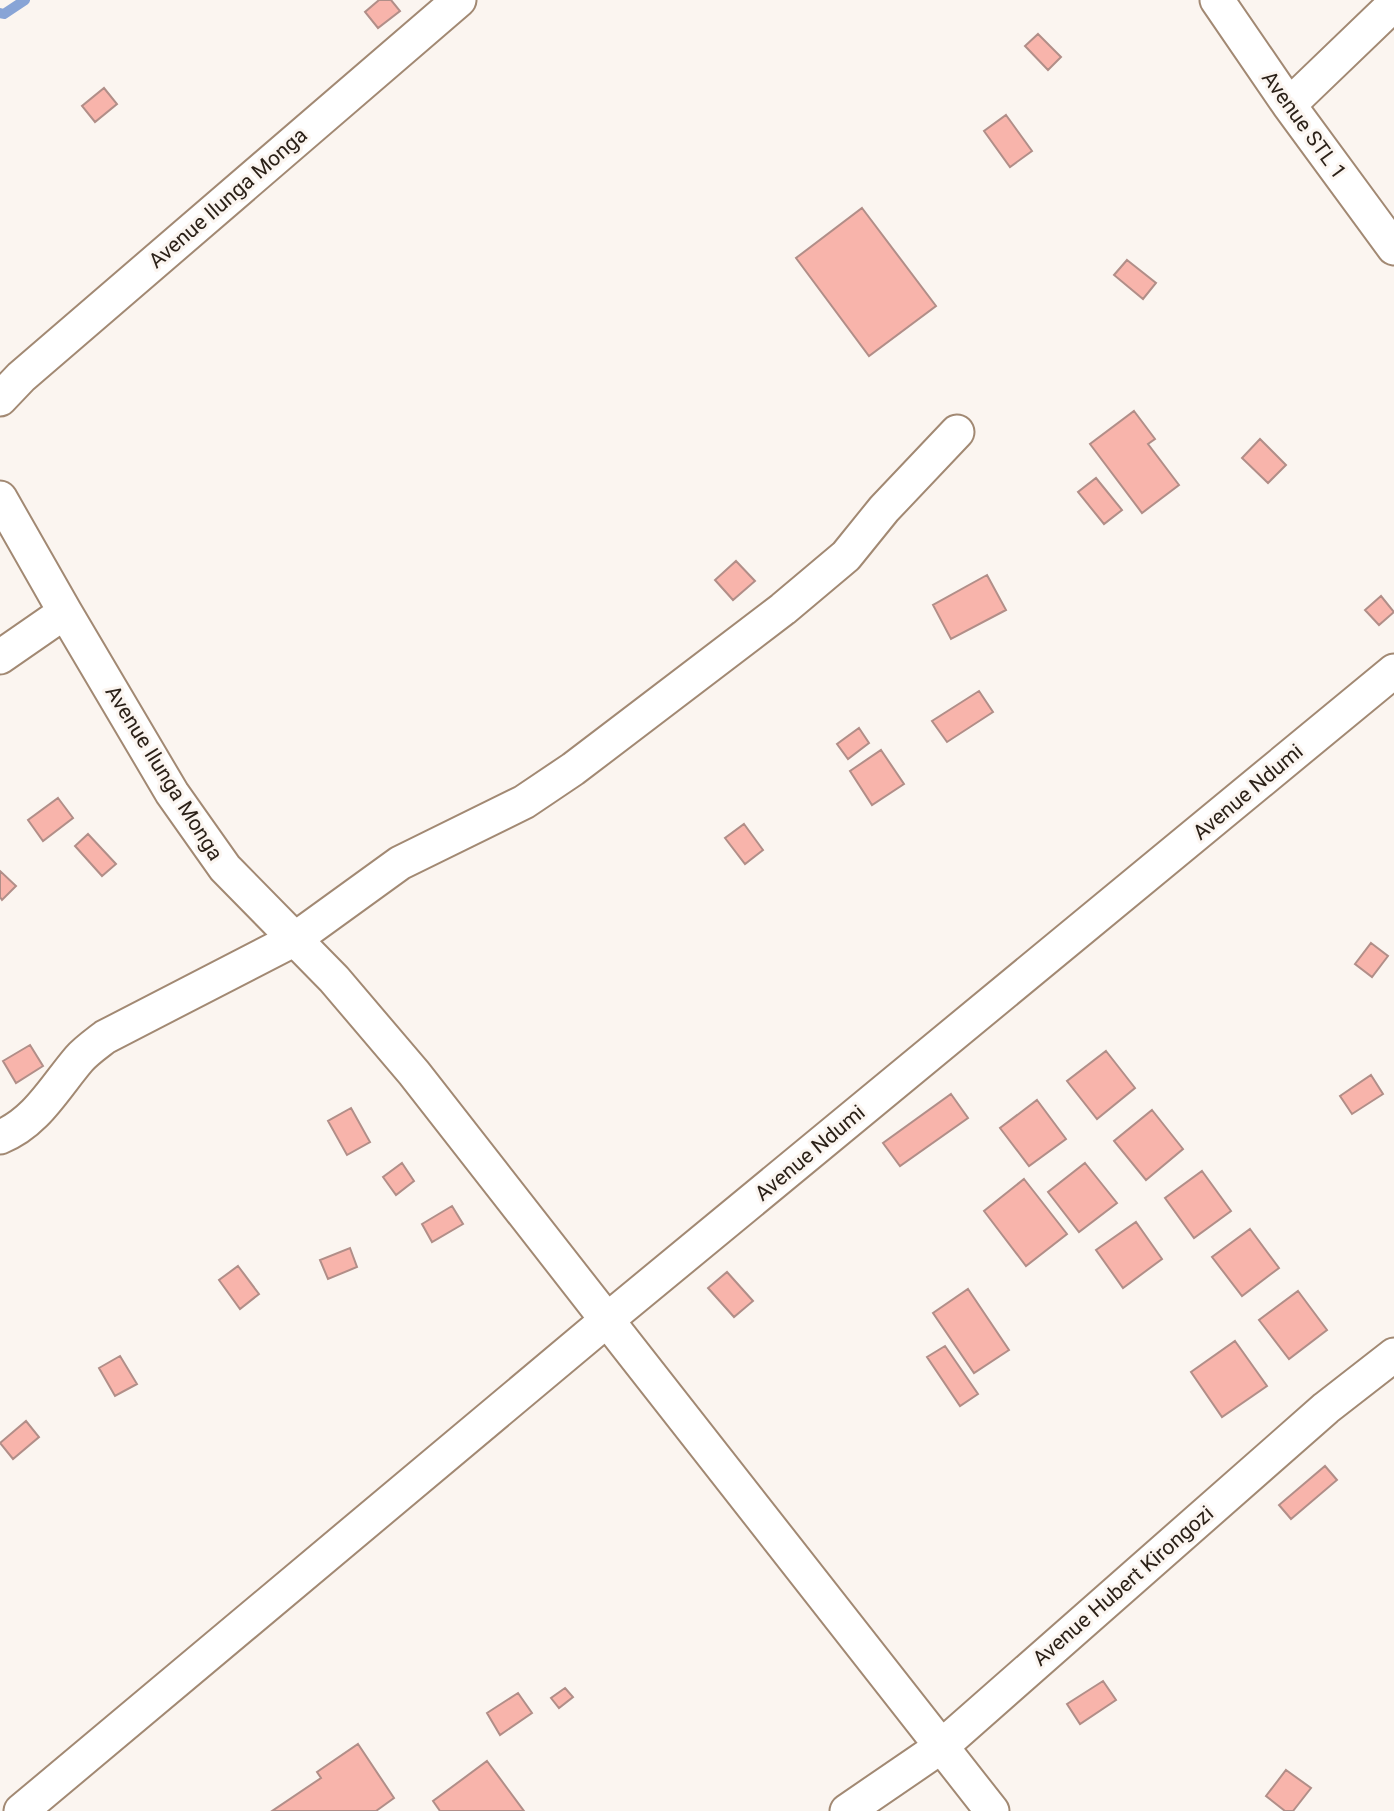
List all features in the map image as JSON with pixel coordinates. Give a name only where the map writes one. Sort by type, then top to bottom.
[{"type":"street","name":"Avenue Ilunga Monga","points":[[0,399],[21,377],[459,0]]},
{"type":"street","name":"Avenue STL 1","points":[[1217,0],[1289,105],[1394,248]]},
{"type":"street","points":[[1289,105],[1394,5]]},
{"type":"street","points":[[0,1137],[10,1133],[44,1105],[80,1057],[105,1037],[295,939],[400,863],[524,802],[563,776],[783,609],[846,556],[884,509],[957,432]]},
{"type":"street","name":"Avenue Ilunga Monga","points":[[0,498],[172,793],[225,868],[295,939]]},
{"type":"street","points":[[0,657],[65,612]]},
{"type":"street","name":"Avenue Ndumi","points":[[21,1811],[607,1320],[1394,671]]},
{"type":"street","points":[[295,939],[334,979],[414,1073],[992,1811]]},
{"type":"street","name":"Avenue Hubert Kirongozi","points":[[847,1811],[942,1745],[1326,1408],[1394,1355]]},
{"type":"building","points":[[379,0],[391,0],[400,11],[378,28],[365,12]]},
{"type":"building","points":[[1038,34],[1061,57],[1048,70],[1025,46]]},
{"type":"building","points":[[104,88],[117,104],[95,122],[82,106]]},
{"type":"building","points":[[1006,115],[1032,151],[1010,167],[984,131]]},
{"type":"building","points":[[862,208],[936,306],[869,356],[796,258]]},
{"type":"building","points":[[1127,260],[1156,283],[1143,299],[1114,275]]},
{"type":"building","points":[[1134,411],[1155,439],[1148,444],[1179,485],[1142,513],[1090,444]]},
{"type":"building","points":[[1260,439],[1286,465],[1268,483],[1242,458]]},
{"type":"building","points":[[1096,478],[1122,510],[1104,524],[1078,492]]},
{"type":"building","points":[[736,561],[755,581],[733,600],[715,580]]},
{"type":"building","points":[[987,575],[1006,610],[951,639],[933,605]]},
{"type":"building","points":[[1381,596],[1394,612],[1379,625],[1365,610]]},
{"type":"building","points":[[979,691],[993,712],[947,742],[932,721]]},
{"type":"building","points":[[859,728],[869,743],[848,759],[837,744]]},
{"type":"building","points":[[881,750],[904,784],[872,805],[850,771]]},
{"type":"building","points":[[58,798],[73,818],[43,841],[28,820]]},
{"type":"building","points":[[744,824],[763,850],[745,864],[725,838]]},
{"type":"building","points":[[88,834],[116,864],[102,876],[75,846]]},
{"type":"building","points":[[0,871],[16,886],[2,900],[0,897]]},
{"type":"building","points":[[1371,943],[1388,956],[1372,977],[1355,964]]},
{"type":"building","points":[[30,1045],[43,1066],[16,1083],[3,1061]]},
{"type":"building","points":[[1106,1051],[1135,1088],[1097,1119],[1067,1081]]},
{"type":"building","points":[[1371,1075],[1383,1094],[1352,1114],[1340,1096]]},
{"type":"building","points":[[951,1094],[968,1118],[900,1166],[883,1143]]},
{"type":"building","points":[[1037,1100],[1066,1139],[1029,1166],[1000,1128]]},
{"type":"building","points":[[351,1108],[370,1142],[347,1155],[328,1121]]},
{"type":"building","points":[[1152,1110],[1183,1149],[1146,1180],[1114,1141]]},
{"type":"building","points":[[402,1163],[414,1181],[396,1195],[383,1177]]},
{"type":"building","points":[[1085,1163],[1117,1203],[1079,1232],[1048,1192]]},
{"type":"building","points":[[1202,1171],[1231,1211],[1194,1238],[1165,1198]]},
{"type":"building","points":[[1024,1179],[1067,1234],[1026,1266],[984,1211]]},
{"type":"building","points":[[452,1206],[463,1224],[432,1242],[422,1224]]},
{"type":"building","points":[[1136,1222],[1162,1259],[1123,1288],[1096,1250]]},
{"type":"building","points":[[1250,1229],[1279,1268],[1242,1296],[1212,1257]]},
{"type":"building","points":[[350,1248],[357,1267],[328,1279],[320,1260]]},
{"type":"building","points":[[238,1266],[259,1294],[240,1309],[219,1280]]},
{"type":"building","points":[[727,1272],[753,1301],[734,1317],[708,1288]]},
{"type":"building","points":[[968,1289],[1009,1350],[974,1373],[933,1313]]},
{"type":"building","points":[[1298,1291],[1327,1330],[1289,1359],[1259,1320]]},
{"type":"building","points":[[1235,1341],[1267,1386],[1222,1417],[1191,1372]]},
{"type":"building","points":[[945,1346],[978,1394],[960,1406],[927,1357]]},
{"type":"building","points":[[120,1356],[137,1384],[115,1396],[99,1368]]},
{"type":"building","points":[[26,1421],[39,1437],[13,1459],[0,1443]]},
{"type":"building","points":[[1325,1466],[1337,1480],[1291,1519],[1279,1505]]},
{"type":"building","points":[[1103,1681],[1116,1700],[1080,1724],[1067,1704]]},
{"type":"building","points":[[565,1688],[573,1697],[559,1708],[551,1698]]},
{"type":"building","points":[[518,1693],[532,1713],[500,1735],[487,1713]]},
{"type":"building","points":[[358,1744],[394,1798],[376,1811],[272,1811],[321,1778],[317,1772]]},
{"type":"building","points":[[487,1761],[524,1811],[440,1811],[433,1801]]},
{"type":"building","points":[[1286,1770],[1311,1788],[1293,1811],[1285,1811],[1266,1796]]},
{"type":"waterway","points":[[0,13],[4,14],[25,0]]}]
